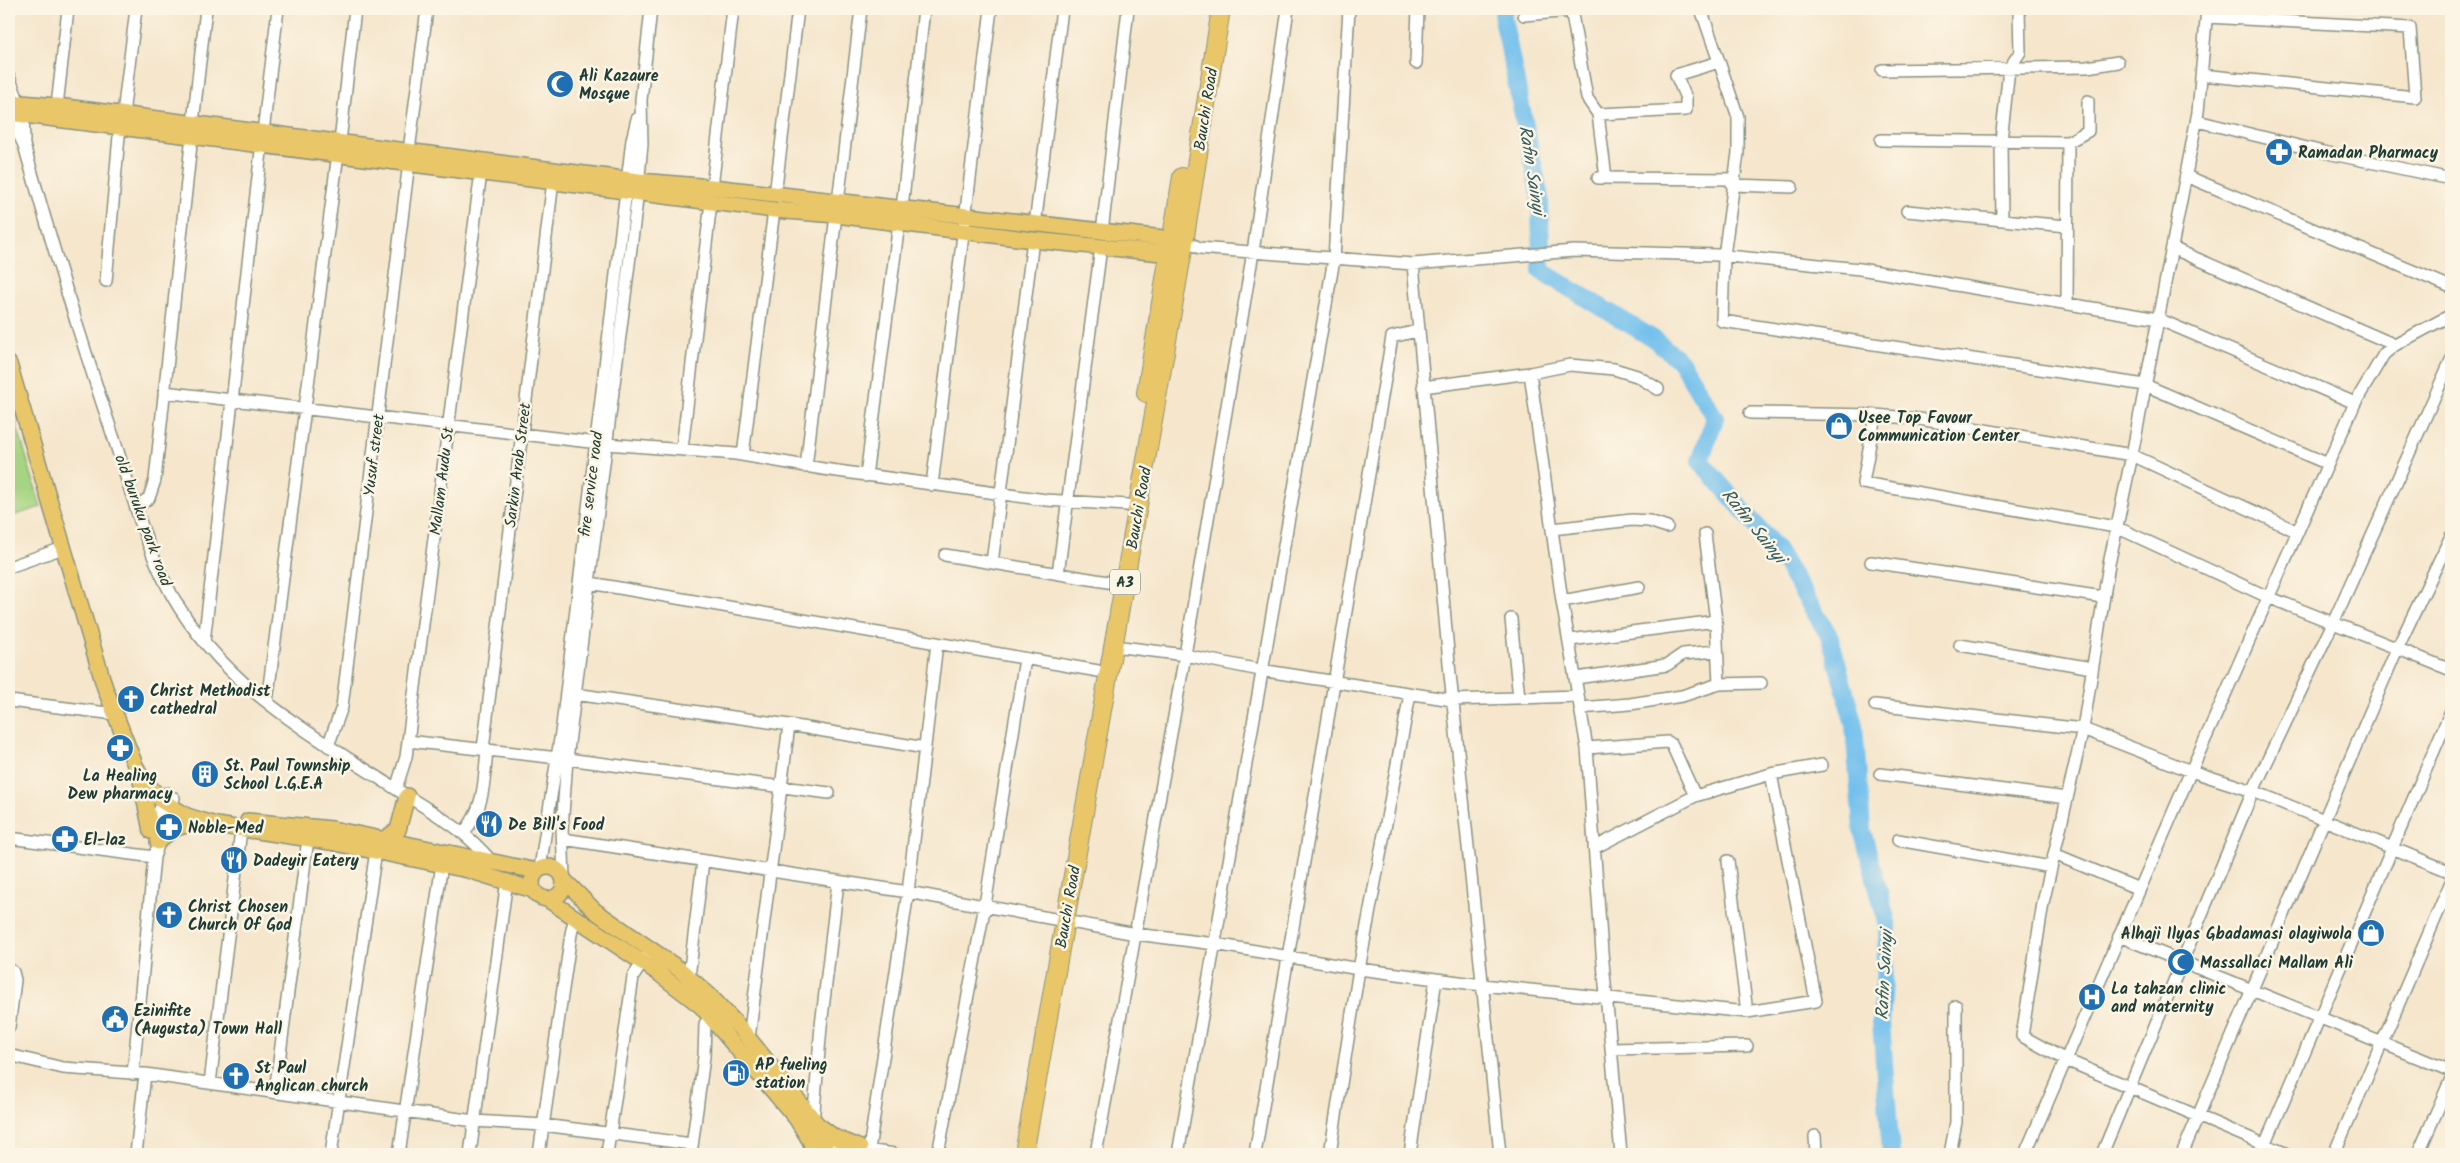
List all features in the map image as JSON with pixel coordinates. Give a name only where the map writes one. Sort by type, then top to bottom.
[{"type":"highway","name":"Bauchi Road","points":[[1024,1154],[1098,671],[1127,504],[1181,247],[1212,9]]},
{"type":"highway","name":"Bauchi Road","points":[[1015,1154],[1114,646],[1222,9]]},
{"type":"main road","points":[[14,109],[57,106],[122,120]]},
{"type":"main road","points":[[14,109],[122,120],[633,186],[775,202],[837,208],[902,208],[1035,225],[1102,239],[1181,247]]},
{"type":"main road","points":[[409,156],[481,172],[552,181],[633,186]]},
{"type":"main road","points":[[837,208],[900,224],[1033,240],[1102,239]]},
{"type":"main road","points":[[9,364],[95,659],[135,765],[146,802],[154,843],[171,830],[186,824],[216,825]]},
{"type":"main road","points":[[126,740],[168,800],[222,817],[538,870],[548,866],[556,869],[595,911],[681,989],[714,1010],[749,1038],[816,1138]]},
{"type":"main road","points":[[135,765],[142,778],[188,816],[240,830],[309,833]]},
{"type":"main road","points":[[380,845],[398,830],[402,792]]},
{"type":"main road","points":[[380,845],[442,864],[507,880],[533,890],[539,896],[646,956],[689,977],[816,1138]]},
{"type":"main road","points":[[533,890],[532,879],[538,870]]},
{"type":"main road","points":[[547,899],[560,893],[564,879]]},
{"type":"main road","points":[[816,1138],[834,1137],[864,1149]]},
{"type":"street","points":[[57,106],[68,9]]},
{"type":"street","points":[[106,281],[122,120],[136,9]]},
{"type":"street","points":[[136,507],[150,498],[153,490],[206,9]]},
{"type":"street","points":[[204,642],[278,9]]},
{"type":"street","points":[[267,702],[339,148],[355,9]]},
{"type":"street","name":"Yusuf street","points":[[328,746],[342,707],[427,9]]},
{"type":"street","name":"fire service road","points":[[538,870],[562,758],[595,443],[633,186],[632,140],[641,100],[651,9]]},
{"type":"street","points":[[682,449],[733,9]]},
{"type":"street","points":[[743,456],[798,9]]},
{"type":"street","points":[[806,467],[861,9]]},
{"type":"street","points":[[902,208],[924,9]]},
{"type":"street","points":[[932,485],[967,216],[974,136],[991,9]]},
{"type":"street","points":[[1035,225],[1062,9]]},
{"type":"street","points":[[1058,574],[1102,239],[1128,9]]},
{"type":"street","points":[[1096,1154],[1185,655],[1254,252],[1288,9]]},
{"type":"street","points":[[1178,1154],[1260,670],[1334,259],[1349,9]]},
{"type":"street","points":[[1416,63],[1418,9]]},
{"type":"street","points":[[1701,9],[1738,117],[1738,154],[1724,256],[1722,321],[2145,385],[2328,464]]},
{"type":"street","points":[[2002,220],[2001,141],[2008,69],[2020,52],[2019,9]]},
{"type":"street","points":[[1524,15],[1571,10],[1587,98],[1598,114],[1602,178],[1733,182],[1792,187]]},
{"type":"street","points":[[2202,75],[2415,98],[2410,28],[2207,13],[2197,121],[2132,456],[2116,528],[2082,729],[2051,867],[2022,1036],[2066,1060],[2197,1118],[2263,1150],[2287,1154]]},
{"type":"street","points":[[1598,114],[1686,110],[1686,98],[1676,75],[1719,62]]},
{"type":"street","points":[[1882,70],[2008,69],[2087,66],[2118,62]]},
{"type":"street","name":"old buruku park road","points":[[9,77],[14,109],[24,145],[104,410],[136,507],[164,582],[176,603],[204,642],[227,667],[267,702],[328,746],[464,832],[492,862]]},
{"type":"street","points":[[1881,140],[2068,142],[2088,131],[2088,101]]},
{"type":"street","points":[[2197,121],[2323,152],[2451,179]]},
{"type":"street","points":[[2067,304],[2068,142]]},
{"type":"street","name":"Mallam Audu St","points":[[402,792],[403,772],[481,172]]},
{"type":"street","points":[[2186,176],[2451,287]]},
{"type":"street","name":"Sarkin Arab Street","points":[[464,832],[476,819],[479,808],[520,434],[552,181]]},
{"type":"street","points":[[564,879],[562,758],[575,694],[590,583],[607,444],[633,186]]},
{"type":"street","points":[[1907,211],[2067,226]]},
{"type":"street","points":[[866,476],[900,224]]},
{"type":"street","points":[[992,563],[1033,240]]},
{"type":"street","points":[[1181,247],[1413,264],[1574,252],[1724,256],[1860,269],[2158,319],[2355,404]]},
{"type":"street","points":[[2172,248],[2394,346]]},
{"type":"street","points":[[1413,264],[1417,330],[1452,700],[1500,1154]]},
{"type":"street","points":[[2025,1154],[2139,889],[2355,404],[2375,367],[2394,346],[2451,314]]},
{"type":"street","points":[[1255,1154],[1392,337],[1417,330]]},
{"type":"street","points":[[2102,1154],[2253,791],[2333,623],[2451,360]]},
{"type":"street","points":[[1423,387],[1530,374],[1570,365],[1588,365],[1637,376],[1658,389]]},
{"type":"street","points":[[1530,374],[1562,601],[1570,640],[1586,748],[1606,999],[1621,1154]]},
{"type":"street","points":[[164,392],[595,443],[682,449],[743,456],[1001,495],[1127,504]]},
{"type":"street","points":[[1750,413],[1875,415],[1919,419],[2132,456],[2298,532]]},
{"type":"street","points":[[1875,415],[1863,483],[2116,528],[2268,597],[2451,670]]},
{"type":"street","points":[[1552,529],[1632,520],[1649,521],[1668,528]]},
{"type":"street","points":[[1705,534],[1716,621],[1719,684]]},
{"type":"street","points":[[2182,1154],[2397,649],[2451,536]]},
{"type":"street","points":[[9,567],[63,548]]},
{"type":"street","points":[[945,555],[1114,583]]},
{"type":"street","points":[[1871,562],[2103,597]]},
{"type":"street","points":[[590,583],[1098,671]]},
{"type":"street","points":[[1562,601],[1639,587]]},
{"type":"street","points":[[1511,620],[1519,698]]},
{"type":"street","points":[[1570,640],[1716,621]]},
{"type":"street","points":[[864,1149],[908,892],[937,643]]},
{"type":"street","points":[[1960,645],[2092,668]]},
{"type":"street","points":[[1114,646],[1185,655],[1260,670],[1452,700],[1519,698],[1630,704],[1682,696],[1719,684],[1761,683]]},
{"type":"street","points":[[1576,678],[1667,665],[1682,654],[1718,651]]},
{"type":"street","points":[[938,1154],[984,905],[1025,658]]},
{"type":"street","points":[[575,694],[789,725],[925,748]]},
{"type":"street","points":[[1330,1154],[1359,969],[1410,694]]},
{"type":"street","points":[[9,701],[115,714]]},
{"type":"street","points":[[1875,705],[2082,729],[2191,771],[2253,791],[2451,872]]},
{"type":"street","points":[[2263,1150],[2451,711]]},
{"type":"street","points":[[749,1038],[772,872],[789,725]]},
{"type":"street","points":[[408,741],[562,758],[829,793]]},
{"type":"street","points":[[1586,748],[1668,742],[1672,745],[1695,796]]},
{"type":"street","points":[[1594,848],[1695,796],[1771,774],[1822,765]]},
{"type":"street","points":[[563,840],[908,892],[1136,934],[1215,944],[1359,969],[1606,999],[1746,1012],[1816,1001],[1771,774]]},
{"type":"street","points":[[1880,774],[2067,798]]},
{"type":"street","points":[[133,1074],[154,843],[168,800]]},
{"type":"street","points":[[210,1083],[240,830]]},
{"type":"street","points":[[275,1092],[309,833]]},
{"type":"street","points":[[9,838],[154,843]]},
{"type":"street","points":[[1898,840],[2051,867]]},
{"type":"street","points":[[331,1154],[380,845]]},
{"type":"street","points":[[2054,854],[2139,889]]},
{"type":"street","points":[[689,977],[703,861]]},
{"type":"street","points":[[1728,861],[1746,1012]]},
{"type":"street","points":[[399,1154],[442,864]]},
{"type":"street","points":[[470,1154],[507,880]]},
{"type":"street","points":[[838,882],[821,1026],[816,1138],[894,1154]]},
{"type":"street","points":[[2334,1154],[2451,882]]},
{"type":"street","points":[[539,1154],[575,916]]},
{"type":"street","points":[[2119,936],[2451,1070]]},
{"type":"street","points":[[607,1154],[633,977],[646,956]]},
{"type":"street","points":[[9,968],[14,972],[15,980],[9,1027]]},
{"type":"street","points":[[1410,1154],[1436,979]]},
{"type":"street","points":[[1950,1154],[1956,1122],[1956,1006]]},
{"type":"street","points":[[9,1055],[54,1067],[145,1074],[474,1121],[543,1125],[610,1133],[691,1149],[704,1056],[705,1024],[714,1010]]},
{"type":"street","points":[[1611,1049],[1747,1046]]},
{"type":"street","points":[[136,1154],[145,1074]]},
{"type":"street","points":[[2418,1154],[2451,1079]]},
{"type":"street","points":[[1815,1136],[1816,1154]]},
{"type":"green space","points":[[9,398],[41,507],[9,517]]},
{"type":"waterway","name":"Rafin Sainyi","points":[[1504,9],[1503,18],[1540,198],[1541,271],[1657,341],[1681,362],[1715,418],[1700,461],[1775,547],[1830,637],[1854,725],[1862,830],[1888,926],[1881,1023],[1891,1154]]},
{"type":"place","name":"Ali Kazaure Mosque","points":[[560,84]]},
{"type":"place","name":"Ramadan Pharmacy","points":[[2279,152]]},
{"type":"place","name":"Usee Top Favour Communication Center","points":[[1839,426]]},
{"type":"place","name":"Christ Methodist cathedral","points":[[131,699]]},
{"type":"place","name":"La Healing Dew pharmacy","points":[[120,748]]},
{"type":"place","name":"St. Paul Township School L.G.E.A","points":[[205,774]]},
{"type":"place","name":"De Bill's Food","points":[[489,824]]},
{"type":"place","name":"Noble-Med","points":[[169,827]]},
{"type":"place","name":"El-laz","points":[[65,839]]},
{"type":"place","name":"Dadeyir Eatery","points":[[234,860]]},
{"type":"place","name":"Christ Chosen Church Of God","points":[[169,915]]},
{"type":"place","name":"Alhaji Ilyas Gbadamasi olayiwola","points":[[2371,933]]},
{"type":"place","name":"Massallaci Mallam Ali","points":[[2181,962]]},
{"type":"place","name":"La tahzan clinic and maternity","points":[[2092,997]]},
{"type":"place","name":"Ezinifite (Augusta) Town Hall","points":[[115,1019]]},
{"type":"place","name":"AP fueling station","points":[[736,1073]]},
{"type":"place","name":"St Paul Anglican church","points":[[236,1076]]}]
